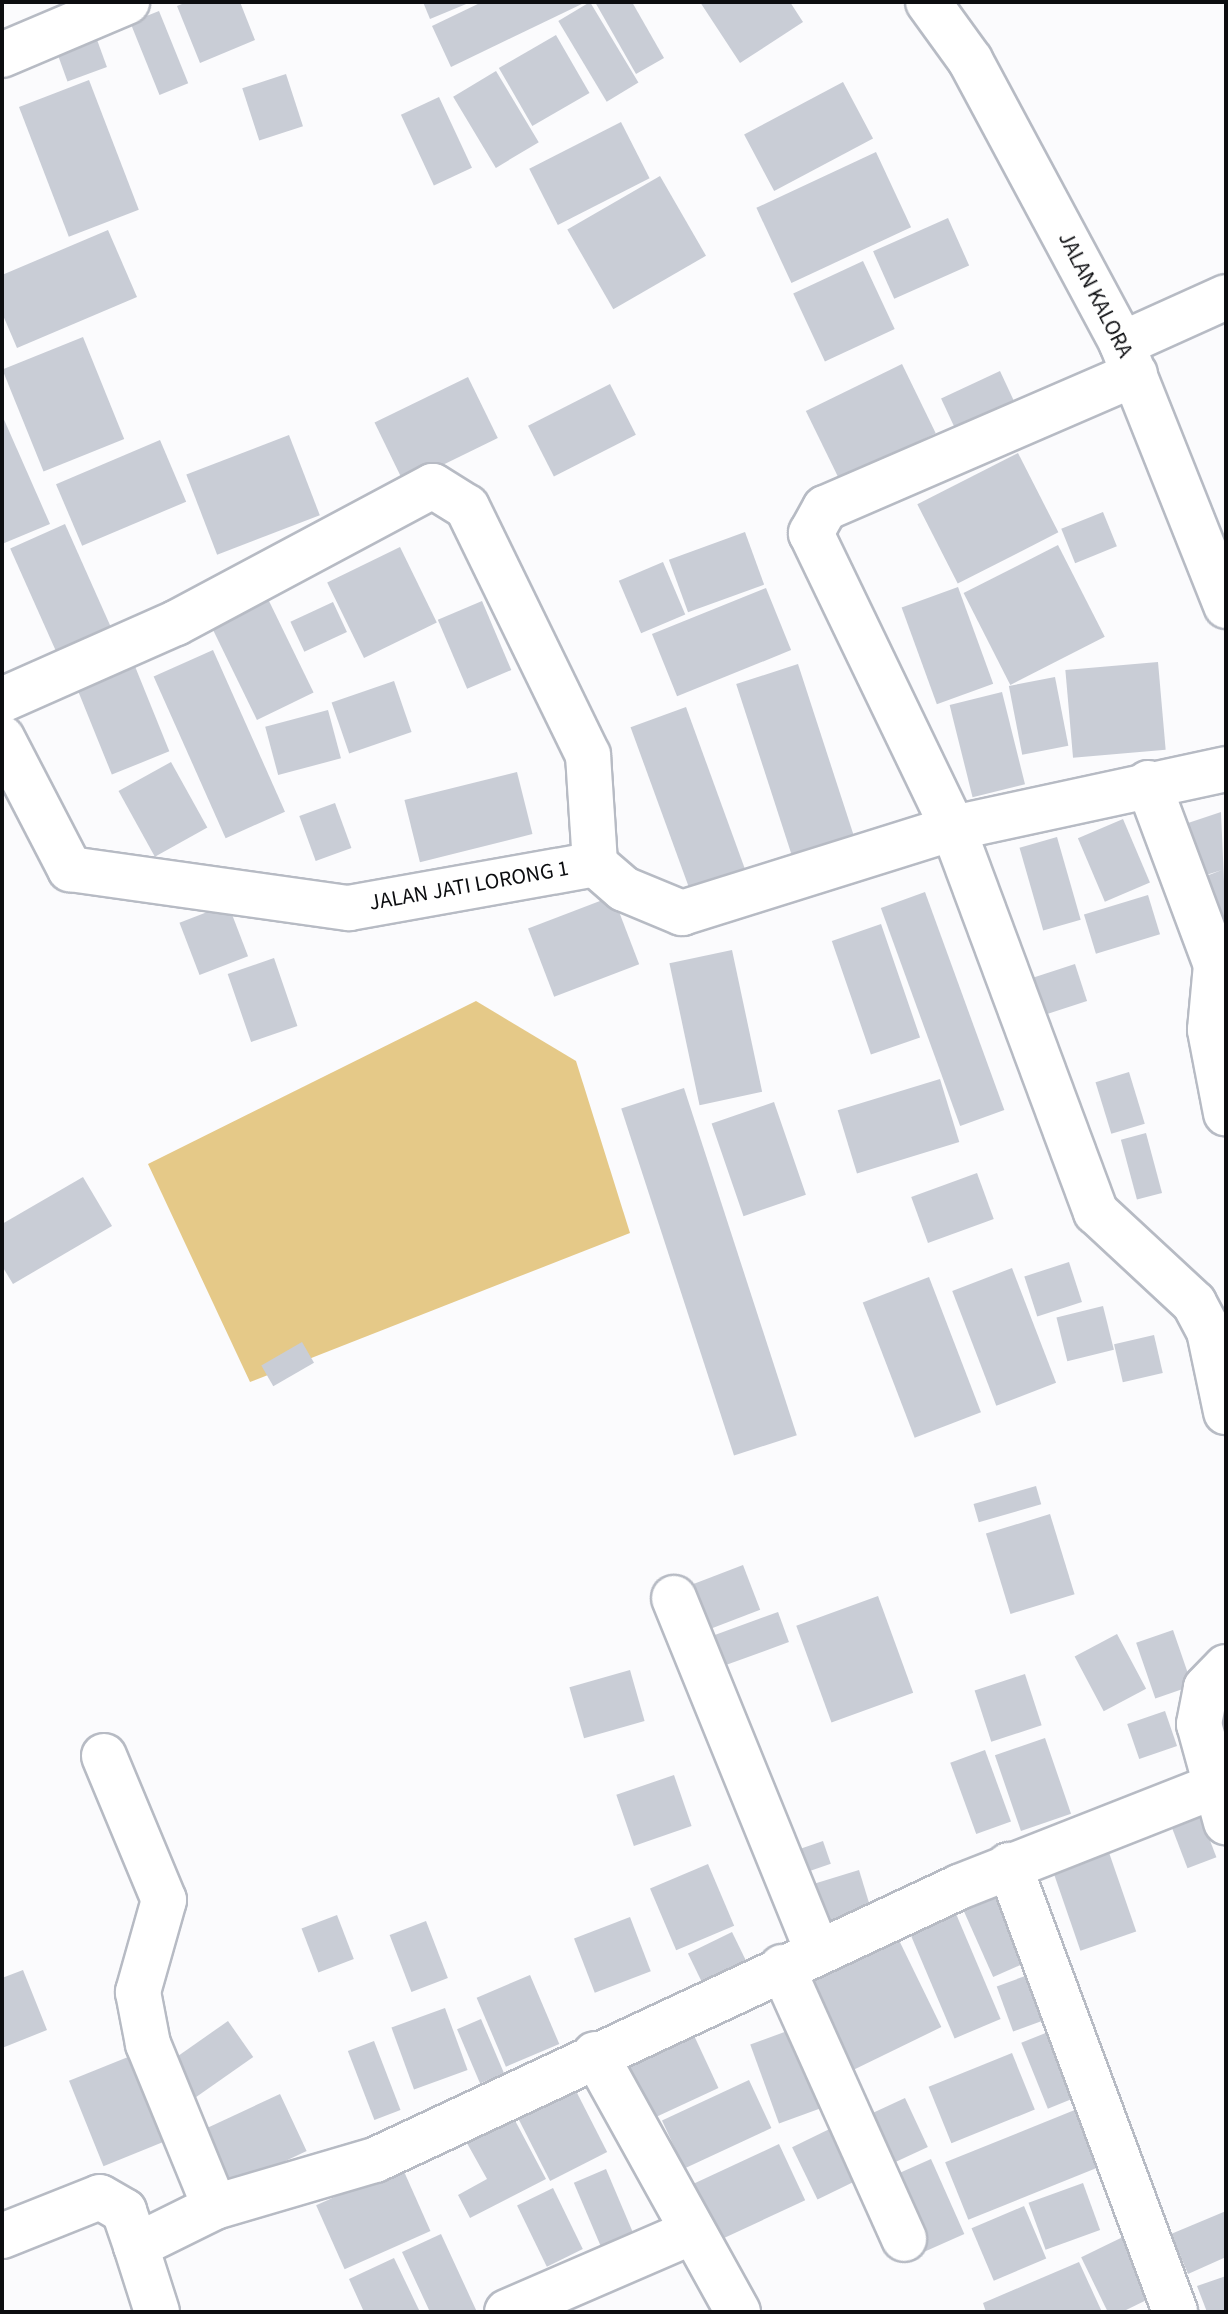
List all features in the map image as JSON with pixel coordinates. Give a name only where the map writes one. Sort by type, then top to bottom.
[{"type":"street","points":[[2,55],[127,2]]},
{"type":"street","name":"JALAN KALORA","points":[[928,2],[970,60],[1129,359],[1226,606]]},
{"type":"street","points":[[1226,297],[1129,359],[814,517],[817,554],[953,828],[1096,1212],[1194,1303],[1209,1331],[1226,1412]]},
{"type":"street","points":[[2,700],[176,623],[433,486],[467,507],[588,755],[595,864]]},
{"type":"street","name":"JALAN JATI LORONG 1","points":[[2,738],[70,869],[349,908],[595,864],[624,889],[682,913],[953,828],[1148,783],[1226,769]]},
{"type":"street","points":[[1148,783],[1216,965],[1210,1030],[1226,1113]]},
{"type":"street","points":[[674,1598],[800,1958],[904,2239]]},
{"type":"street","points":[[136,2246],[215,2207],[375,2160],[800,1958],[1009,1865],[1220,1804],[1199,1724],[1206,1688],[1226,1667]]},
{"type":"street","points":[[104,1756],[164,1900],[138,1992],[148,2044],[215,2207]]},
{"type":"street","points":[[1009,1865],[1175,2312]]},
{"type":"street","points":[[595,2054],[738,2312]]},
{"type":"street","points":[[2,2236],[100,2197],[124,2211],[157,2312]]},
{"type":"street","points":[[507,2312],[692,2232]]},
{"type":"shaded area","points":[[476,1001],[576,1061],[630,1233],[250,1382],[148,1164]]},
{"type":"building","points":[[187,2],[240,2],[255,40],[200,63],[177,6]]},
{"type":"building","points":[[423,2],[471,2],[430,19]]},
{"type":"building","points":[[482,2],[586,2],[451,67],[432,26]]},
{"type":"building","points":[[590,2],[638,83],[607,102],[558,21]]},
{"type":"building","points":[[595,2],[632,2],[664,58],[636,74]]},
{"type":"building","points":[[700,2],[790,2],[803,22],[740,63]]},
{"type":"building","points":[[159,11],[188,83],[159,95],[130,23]]},
{"type":"building","points":[[556,35],[590,93],[532,126],[499,68]]},
{"type":"building","points":[[96,37],[107,67],[67,81],[57,51]]},
{"type":"building","points":[[496,71],[539,142],[496,168],[453,97]]},
{"type":"building","points":[[286,74],[303,126],[259,141],[242,88]]},
{"type":"building","points":[[89,80],[139,210],[69,237],[19,107]]},
{"type":"building","points":[[843,82],[873,139],[774,191],[744,135]]},
{"type":"building","points":[[439,97],[472,168],[434,185],[401,115]]},
{"type":"building","points":[[621,122],[650,178],[558,225],[529,169]]},
{"type":"building","points":[[876,152],[911,227],[791,283],[756,208]]},
{"type":"building","points":[[660,176],[706,256],[613,309],[567,230]]},
{"type":"building","points":[[948,218],[969,266],[894,299],[873,251]]},
{"type":"building","points":[[108,230],[137,297],[17,348],[2,313],[2,275]]},
{"type":"building","points":[[863,261],[895,329],[825,362],[793,294]]},
{"type":"building","points":[[83,337],[124,439],[44,472],[2,370]]},
{"type":"building","points":[[902,364],[936,433],[840,480],[806,411]]},
{"type":"building","points":[[1000,371],[1016,405],[957,433],[941,398]]},
{"type":"building","points":[[468,377],[498,438],[404,484],[375,423]]},
{"type":"building","points":[[610,384],[636,435],[554,477],[528,426]]},
{"type":"building","points":[[2,415],[50,524],[2,544]]},
{"type":"building","points":[[289,435],[320,515],[217,555],[186,474]]},
{"type":"building","points":[[160,440],[186,502],[82,546],[56,484]]},
{"type":"building","points":[[1018,453],[1058,532],[958,584],[917,504]]},
{"type":"building","points":[[1103,512],[1117,546],[1075,563],[1061,529]]},
{"type":"building","points":[[65,524],[117,641],[62,665],[10,548]]},
{"type":"building","points":[[745,532],[764,585],[688,612],[669,560]]},
{"type":"building","points":[[1058,545],[1105,637],[1010,685],[964,593]]},
{"type":"building","points":[[400,547],[437,622],[364,658],[327,583]]},
{"type":"building","points":[[663,562],[685,614],[641,633],[619,581]]},
{"type":"building","points":[[958,587],[993,684],[937,704],[902,608]]},
{"type":"building","points":[[766,588],[791,650],[677,696],[652,634]]},
{"type":"building","points":[[268,599],[314,692],[257,720],[211,627]]},
{"type":"building","points":[[482,601],[511,670],[467,689],[438,620]]},
{"type":"building","points":[[333,602],[347,632],[304,652],[290,622]]},
{"type":"building","points":[[213,650],[285,812],[226,838],[154,676]]},
{"type":"building","points":[[130,654],[169,751],[112,775],[73,677]]},
{"type":"building","points":[[1158,662],[1166,750],[1073,758],[1065,670]]},
{"type":"building","points":[[798,664],[858,848],[796,868],[736,684]]},
{"type":"building","points":[[1055,677],[1068,746],[1022,755],[1009,686]]},
{"type":"building","points":[[394,681],[412,732],[349,754],[332,702]]},
{"type":"building","points":[[1002,692],[1025,784],[973,797],[950,705]]},
{"type":"building","points":[[686,707],[750,884],[695,904],[631,727]]},
{"type":"building","points":[[328,710],[341,758],[278,775],[265,727]]},
{"type":"building","points":[[171,762],[207,828],[155,857],[119,791]]},
{"type":"building","points":[[517,772],[532,834],[420,862],[404,800]]},
{"type":"building","points":[[335,803],[351,848],[316,861],[299,816]]},
{"type":"building","points":[[1221,812],[1226,928],[1211,933],[1193,881],[1222,870],[1187,881],[1170,829]]},
{"type":"building","points":[[1123,819],[1150,883],[1105,902],[1078,838]]},
{"type":"building","points":[[1057,837],[1081,920],[1043,930],[1020,848]]},
{"type":"building","points":[[925,892],[1004,1110],[960,1126],[881,908]]},
{"type":"building","points":[[1148,895],[1160,934],[1096,954],[1084,915]]},
{"type":"building","points":[[613,896],[639,964],[554,997],[528,929]]},
{"type":"building","points":[[228,904],[248,956],[200,975],[179,923]]},
{"type":"building","points":[[881,924],[920,1037],[871,1054],[832,941]]},
{"type":"building","points":[[732,950],[762,1092],[700,1105],[669,963]]},
{"type":"building","points":[[274,958],[297,1026],[251,1042],[228,974]]},
{"type":"building","points":[[1075,964],[1087,1001],[1036,1018],[1024,981]]},
{"type":"building","points":[[1129,1072],[1145,1124],[1111,1134],[1096,1082]]},
{"type":"building","points":[[940,1079],[959,1142],[857,1173],[838,1110]]},
{"type":"building","points":[[684,1088],[797,1435],[734,1456],[621,1108]]},
{"type":"building","points":[[774,1102],[806,1195],[744,1216],[712,1123]]},
{"type":"building","points":[[1146,1133],[1162,1193],[1137,1200],[1121,1140]]},
{"type":"building","points":[[977,1173],[994,1219],[928,1243],[911,1197]]},
{"type":"building","points":[[83,1177],[112,1226],[13,1284],[2,1266],[2,1224]]},
{"type":"building","points":[[1069,1262],[1082,1302],[1037,1316],[1024,1277]]},
{"type":"building","points":[[1012,1268],[1056,1383],[996,1406],[952,1291]]},
{"type":"building","points":[[929,1277],[981,1412],[915,1438],[863,1302]]},
{"type":"building","points":[[1103,1306],[1114,1350],[1067,1361],[1056,1318]]},
{"type":"building","points":[[1154,1335],[1163,1373],[1123,1382],[1114,1344]]},
{"type":"building","points":[[302,1342],[314,1363],[273,1386],[261,1366]]},
{"type":"building","points":[[1036,1486],[1041,1504],[979,1522],[974,1504]]},
{"type":"building","points":[[1050,1514],[1075,1594],[1010,1614],[986,1534]]},
{"type":"building","points":[[743,1565],[760,1610],[698,1634],[680,1589]]},
{"type":"building","points":[[878,1596],[913,1693],[831,1723],[796,1626]]},
{"type":"building","points":[[778,1612],[789,1642],[710,1671],[699,1641]]},
{"type":"building","points":[[1173,1630],[1192,1686],[1155,1698],[1136,1643]]},
{"type":"building","points":[[1117,1634],[1146,1689],[1104,1711],[1075,1657]]},
{"type":"building","points":[[630,1670],[645,1721],[584,1738],[569,1687]]},
{"type":"building","points":[[1025,1674],[1042,1725],[991,1742],[975,1690]]},
{"type":"building","points":[[1165,1711],[1177,1746],[1139,1759],[1127,1724]]},
{"type":"building","points":[[1045,1738],[1071,1814],[1021,1831],[995,1755]]},
{"type":"building","points":[[985,1750],[1011,1821],[976,1834],[950,1763]]},
{"type":"building","points":[[674,1775],[692,1826],[634,1846],[616,1795]]},
{"type":"building","points":[[1201,1817],[1216,1857],[1187,1868],[1172,1828]]},
{"type":"building","points":[[1104,1838],[1136,1932],[1080,1951],[1048,1857]]},
{"type":"building","points":[[823,1841],[831,1864],[778,1882],[770,1859]]},
{"type":"building","points":[[708,1864],[734,1926],[676,1950],[650,1889]]},
{"type":"building","points":[[859,1870],[875,1922],[803,1944],[787,1892]]},
{"type":"building","points":[[1005,1893],[1034,1959],[993,1977],[964,1911]]},
{"type":"building","points":[[951,1902],[1001,2019],[955,2038],[905,1922]]},
{"type":"building","points":[[337,1915],[354,1959],[318,1972],[302,1929]]},
{"type":"building","points":[[630,1917],[651,1971],[595,1993],[574,1939]]},
{"type":"building","points":[[426,1921],[448,1978],[411,1992],[390,1935]]},
{"type":"building","points":[[894,1930],[941,2027],[851,2071],[803,1974]]},
{"type":"building","points":[[732,1932],[746,1961],[702,1982],[688,1953]]},
{"type":"building","points":[[23,1970],[47,2030],[2,2048],[2,1978]]},
{"type":"building","points":[[1039,1971],[1055,2016],[1013,2031],[997,1986]]},
{"type":"building","points":[[530,1975],[559,2044],[506,2067],[477,1998]]},
{"type":"building","points":[[445,2008],[468,2070],[414,2090],[391,2027]]},
{"type":"building","points":[[481,2019],[504,2073],[480,2083],[457,2029]]},
{"type":"building","points":[[228,2021],[253,2057],[193,2099],[167,2063]]},
{"type":"building","points":[[801,2026],[830,2105],[779,2123],[750,2044]]},
{"type":"building","points":[[1063,2026],[1090,2092],[1048,2109],[1021,2043]]},
{"type":"building","points":[[691,2029],[718,2088],[639,2125],[611,2066]]},
{"type":"building","points":[[374,2041],[401,2110],[374,2120],[348,2051]]},
{"type":"building","points":[[1012,2053],[1035,2110],[951,2143],[929,2087]]},
{"type":"building","points":[[133,2055],[167,2140],[103,2166],[69,2081]]},
{"type":"building","points":[[749,2080],[771,2128],[684,2169],[662,2121]]},
{"type":"building","points":[[574,2087],[607,2152],[550,2181],[517,2116]]},
{"type":"building","points":[[280,2094],[307,2151],[228,2188],[201,2131]]},
{"type":"building","points":[[905,2098],[928,2147],[885,2167],[862,2118]]},
{"type":"building","points":[[1087,2105],[1110,2162],[968,2220],[945,2162]]},
{"type":"building","points":[[510,2111],[546,2179],[470,2218],[458,2195],[487,2179],[463,2136]]},
{"type":"building","points":[[846,2121],[871,2173],[817,2199],[792,2147]]},
{"type":"building","points":[[779,2144],[805,2200],[713,2243],[687,2187]]},
{"type":"building","points":[[931,2159],[964,2234],[923,2252],[890,2177]]},
{"type":"building","points":[[402,2167],[430,2231],[345,2269],[316,2205]]},
{"type":"building","points":[[606,2169],[638,2245],[606,2259],[574,2183]]},
{"type":"building","points":[[1083,2183],[1100,2230],[1046,2250],[1028,2203]]},
{"type":"building","points":[[553,2188],[583,2249],[547,2267],[517,2206]]},
{"type":"building","points":[[1024,2206],[1046,2258],[994,2281],[972,2228]]},
{"type":"building","points":[[1226,2211],[1226,2257],[1188,2274],[1171,2234]]},
{"type":"building","points":[[441,2234],[477,2312],[430,2312],[402,2252]]},
{"type":"building","points":[[1127,2235],[1156,2295],[1122,2312],[1108,2312],[1081,2257]]},
{"type":"building","points":[[394,2258],[420,2312],[364,2312],[349,2279]]},
{"type":"building","points":[[1079,2262],[1102,2312],[986,2312],[983,2303]]},
{"type":"building","points":[[1226,2276],[1226,2312],[1207,2312],[1197,2286]]}]
